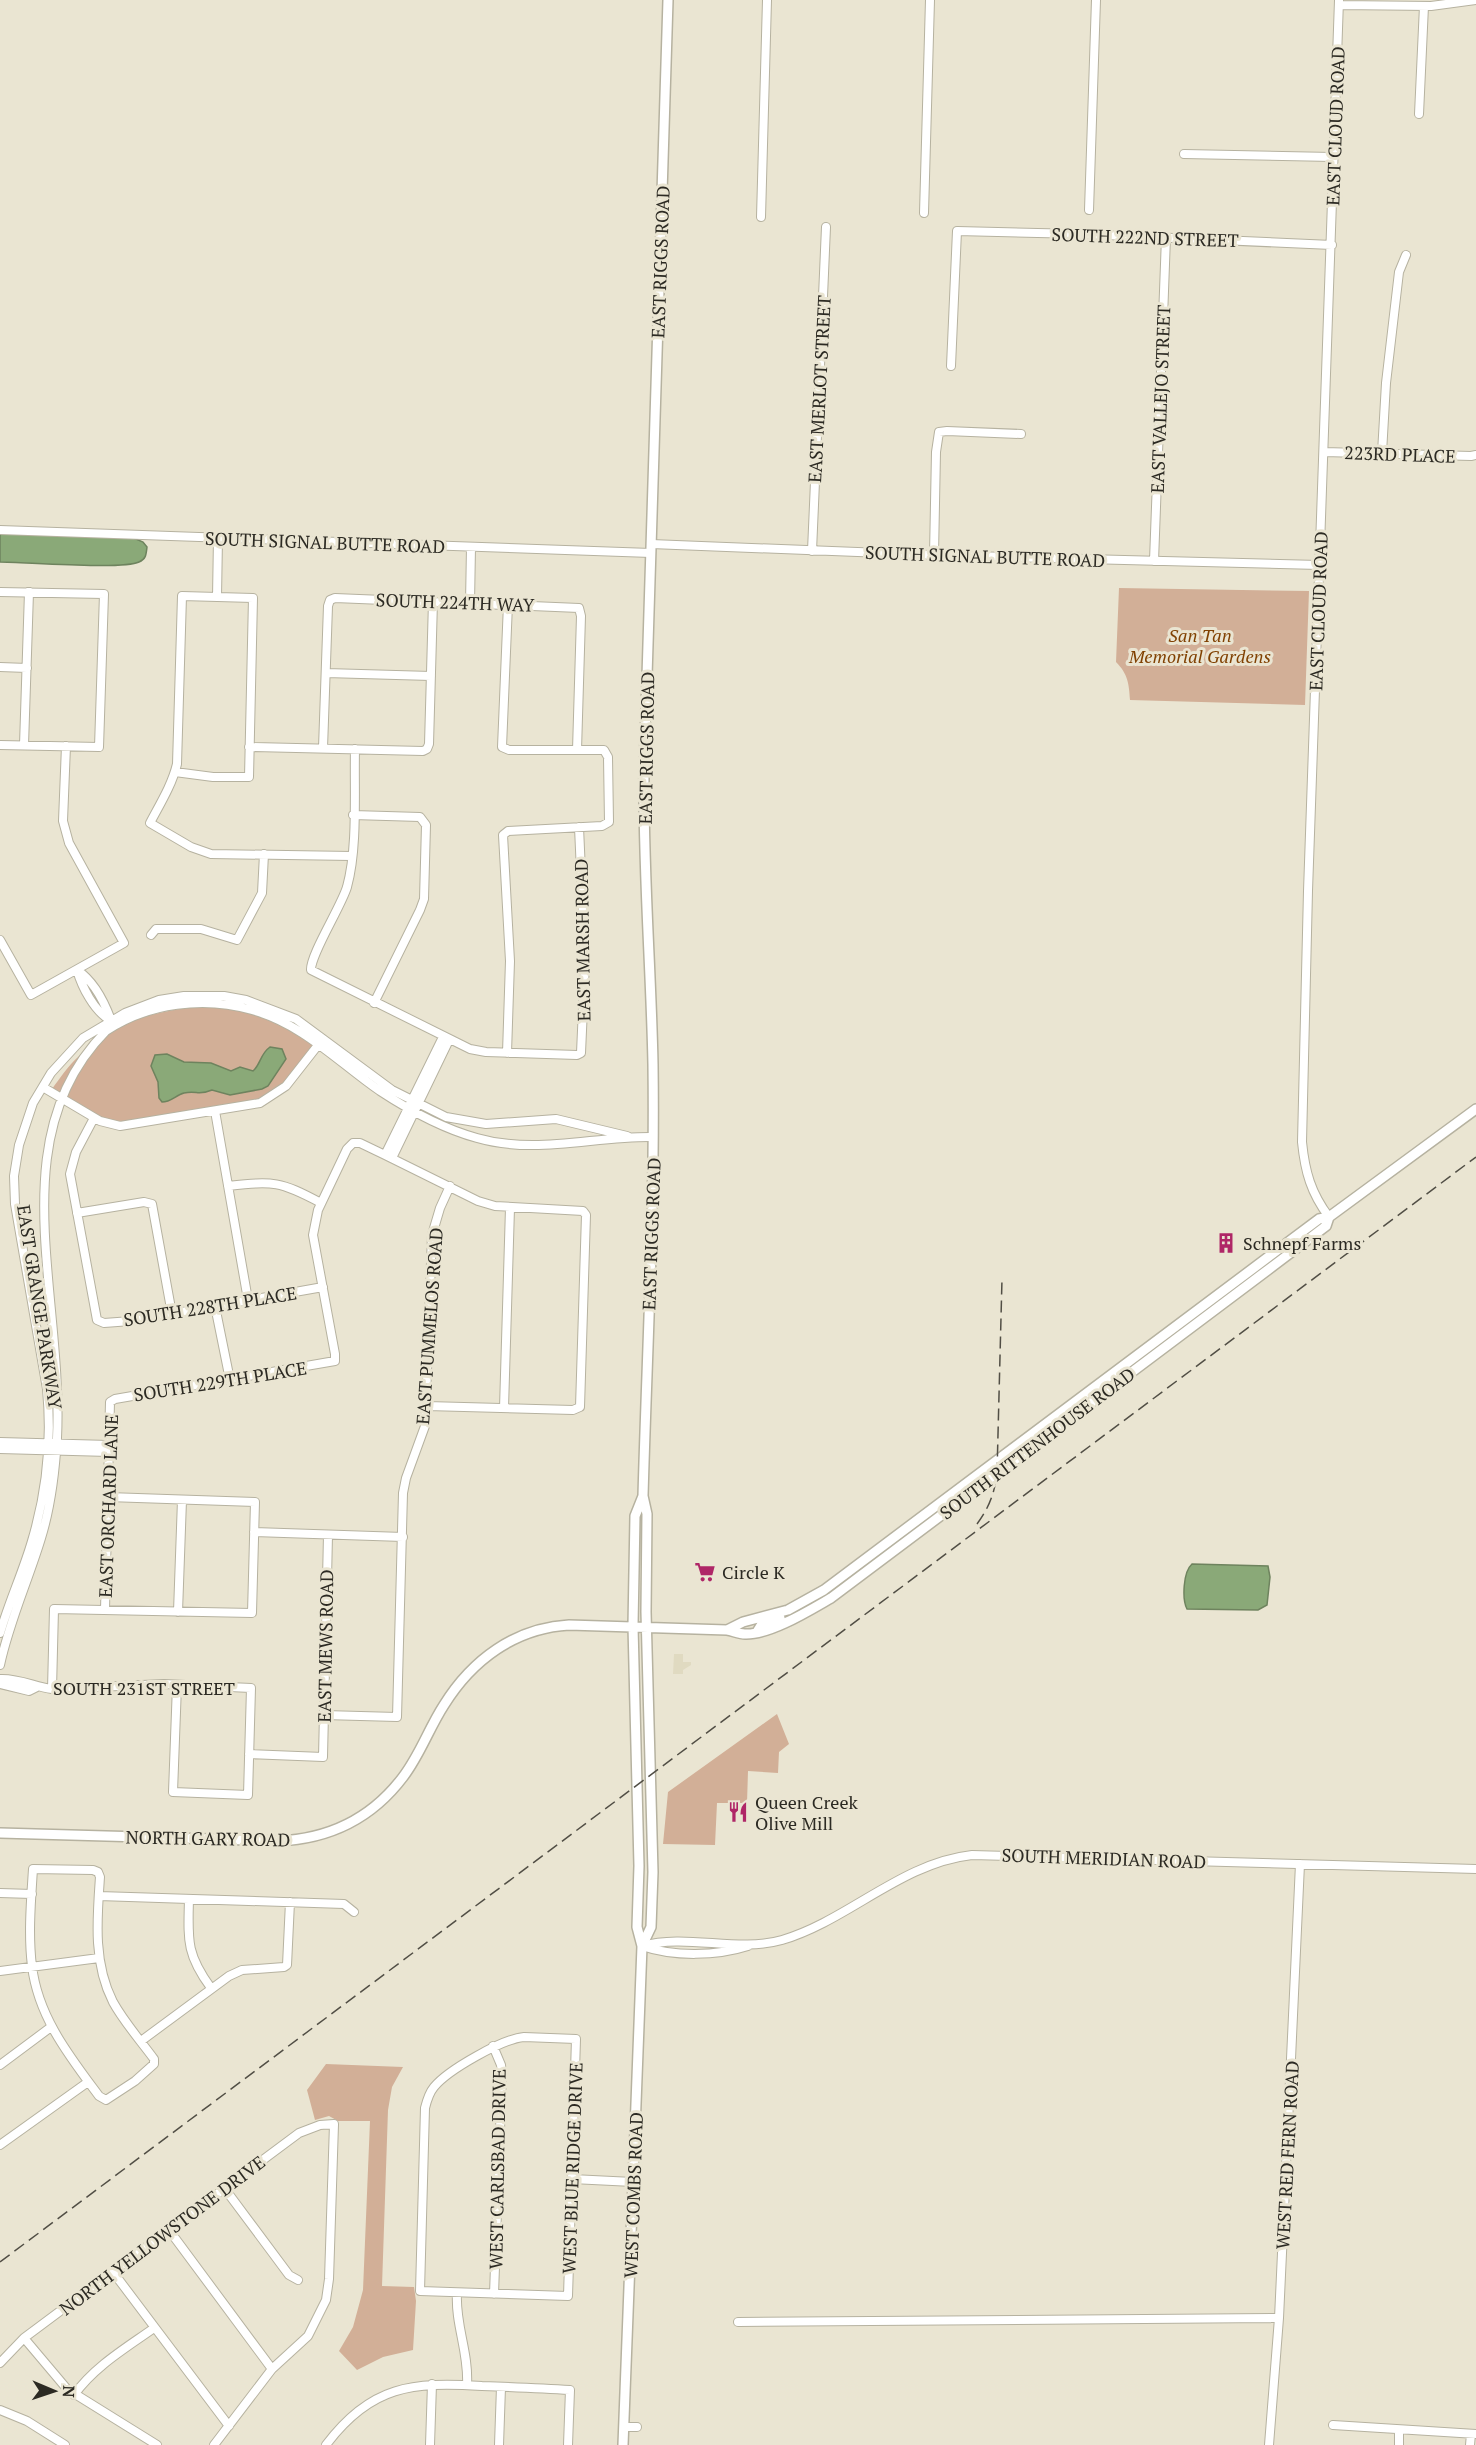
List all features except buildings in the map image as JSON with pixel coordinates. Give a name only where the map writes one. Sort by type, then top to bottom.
[{"type":"main road","name":"EAST RIGGS ROAD","points":[[646,1628],[647,1514],[643,1496],[653,1064],[644,789],[668,0]]},
{"type":"main road","name":"SOUTH RITTENHOUSE ROAD","points":[[727,1630],[743,1622],[788,1610],[830,1586],[1319,1219],[1329,1217],[1476,1110]]},
{"type":"main road","name":"SOUTH RITTENHOUSE ROAD","points":[[646,1628],[727,1630],[746,1634],[796,1618],[831,1598],[1326,1226],[1329,1217]]},
{"type":"main road","name":"EAST RIGGS ROAD","points":[[633,1626],[635,1516],[643,1496]]},
{"type":"main road","points":[[796,1618],[803,1610],[827,1594],[830,1586]]},
{"type":"main road","points":[[758,1632],[762,1623],[780,1618],[788,1610]]},
{"type":"main road","name":"NORTH GARY ROAD","points":[[0,1833],[278,1841],[319,1836],[356,1822],[389,1793],[404,1776],[453,1691],[476,1666],[496,1649],[527,1634],[558,1626],[646,1628]]},
{"type":"main road","name":"WEST COMBS ROAD","points":[[623,2445],[642,1946],[637,1927],[639,1866],[633,1626]]},
{"type":"main road","name":"WEST COMBS ROAD","points":[[642,1946],[651,1927],[653,1872],[646,1628]]},
{"type":"street","points":[[761,216],[767,0]]},
{"type":"street","points":[[924,213],[930,0]]},
{"type":"street","points":[[1089,210],[1095,0]]},
{"type":"street","points":[[1339,3],[1424,6],[1476,0]]},
{"type":"street","name":"EAST CLOUD ROAD","points":[[1329,1217],[1312,1190],[1305,1169],[1302,1143],[1339,3]]},
{"type":"street","points":[[1419,114],[1424,6]]},
{"type":"street","points":[[1184,154],[1333,158]]},
{"type":"street","name":"EAST MERLOT STREET","points":[[812,551],[826,227]]},
{"type":"street","name":"SOUTH 222ND STREET","points":[[951,366],[957,231],[1166,237],[1332,245]]},
{"type":"street","name":"EAST VALLEJO STREET","points":[[1154,561],[1166,237]]},
{"type":"street","points":[[1382,453],[1386,383],[1399,272],[1406,255]]},
{"type":"street","points":[[934,555],[939,432],[1021,434]]},
{"type":"street","name":"223RD PLACE","points":[[1324,452],[1472,456],[1476,454]]},
{"type":"street","name":"SOUTH SIGNAL BUTTE ROAD","points":[[0,530],[471,547],[812,551],[1319,565]]},
{"type":"street","points":[[217,597],[218,538]]},
{"type":"street","points":[[470,603],[471,547]]},
{"type":"street","points":[[0,592],[104,594],[99,747],[0,745]]},
{"type":"street","points":[[24,746],[29,592]]},
{"type":"street","points":[[175,772],[204,777],[249,777],[253,598],[182,596],[175,772],[173,781],[150,824],[191,847],[211,854],[352,856]]},
{"type":"street","name":"SOUTH 224TH WAY","points":[[326,673],[330,600],[335,598],[579,608],[581,616],[577,750]]},
{"type":"street","points":[[249,747],[423,751],[427,749],[433,601]]},
{"type":"street","points":[[355,749],[352,856],[347,886],[342,902],[310,970],[446,1039],[470,1049],[507,1053],[510,961],[503,835],[508,831],[606,825],[609,822],[607,753],[604,750],[509,750],[502,747],[508,604]]},
{"type":"street","points":[[0,667],[27,668]]},
{"type":"street","points":[[323,748],[326,673],[431,676]]},
{"type":"street","points":[[0,940],[31,995],[124,943],[69,843],[63,821],[66,746]]},
{"type":"street","points":[[353,815],[420,817],[426,825],[424,898],[374,1003]]},
{"type":"street","name":"EAST MARSH ROAD","points":[[507,1053],[577,1055],[581,1053],[585,963],[579,827]]},
{"type":"street","points":[[150,935],[156,929],[201,929],[237,940],[262,893],[264,854]]},
{"type":"street","points":[[76,969],[87,976],[93,995],[109,1012],[112,1023]]},
{"type":"street","name":"EAST GRANGE PARKWAY","points":[[0,1665],[10,1626],[33,1565],[47,1515],[54,1381],[22,1192],[23,1164],[28,1139],[45,1088],[81,1050],[112,1023],[159,1008],[195,1003],[220,1004],[251,1009],[272,1016],[322,1041],[380,1091],[413,1106]]},
{"type":"street","points":[[389,1156],[446,1039]]},
{"type":"street","points":[[45,1088],[94,1118],[111,1124],[127,1126],[268,1100],[286,1086],[322,1041]]},
{"type":"street","points":[[413,1106],[474,1123],[499,1124],[556,1119],[627,1136]]},
{"type":"street","points":[[413,1106],[467,1135],[514,1146],[541,1146],[627,1136],[653,1137]]},
{"type":"street","points":[[215,1111],[248,1299]]},
{"type":"street","points":[[94,1118],[72,1163],[70,1174],[77,1213],[144,1202],[152,1204],[172,1314]]},
{"type":"street","points":[[323,1287],[313,1235],[315,1220],[347,1149],[353,1143],[389,1156],[478,1201],[510,1208],[585,1213],[587,1219],[580,1407],[573,1410],[427,1406]]},
{"type":"street","points":[[228,1186],[273,1182],[292,1188],[321,1203]]},
{"type":"street","name":"EAST PUMMELOS ROAD","points":[[324,1715],[397,1717],[403,1493],[406,1478],[425,1426],[432,1235],[440,1208],[450,1186]]},
{"type":"street","points":[[504,1408],[510,1208]]},
{"type":"street","name":"SOUTH 228TH PLACE","points":[[77,1213],[97,1320],[104,1323],[131,1321],[323,1287]]},
{"type":"street","name":"SOUTH 229TH PLACE","points":[[110,1402],[115,1399],[332,1363],[335,1361],[336,1354],[323,1287]]},
{"type":"street","points":[[215,1306],[230,1380]]},
{"type":"street","name":"EAST ORCHARD LANE","points":[[105,1610],[110,1402]]},
{"type":"street","points":[[0,1442],[109,1449]]},
{"type":"street","points":[[0,1449],[52,1446]]},
{"type":"street","name":"EAST GRANGE PARKWAY","points":[[0,1633],[41,1511],[52,1446]]},
{"type":"street","points":[[52,1689],[54,1609],[252,1613],[255,1502],[108,1497]]},
{"type":"street","points":[[178,1612],[182,1500]]},
{"type":"street","points":[[254,1532],[403,1537]]},
{"type":"street","name":"EAST MEWS ROAD","points":[[249,1754],[322,1757],[328,1535]]},
{"type":"street","name":"SOUTH 231ST STREET","points":[[0,1679],[52,1689],[177,1685],[251,1688],[249,1754]]},
{"type":"street","name":"SOUTH 231ST STREET","points":[[0,1684],[29,1690],[37,1687]]},
{"type":"street","points":[[177,1685],[173,1792],[248,1795],[249,1754]]},
{"type":"street","name":"SOUTH MERIDIAN ROAD","points":[[642,1946],[660,1952],[728,1952],[753,1944],[775,1942],[802,1933],[916,1870],[963,1856],[993,1854],[1476,1869]]},
{"type":"street","name":"WEST RED FERN ROAD","points":[[1269,2445],[1279,2318],[1300,1864]]},
{"type":"street","points":[[33,1869],[98,1872],[99,1896],[99,1958],[108,1990],[115,2004],[154,2059],[154,2064],[135,2081],[106,2100],[99,2096],[88,2082],[51,2027],[38,1993],[32,1966],[33,1869]]},
{"type":"street","points":[[0,1893],[32,1894]]},
{"type":"street","points":[[99,1896],[344,1904],[354,1912]]},
{"type":"street","points":[[189,1899],[188,1942],[195,1963],[211,1988]]},
{"type":"street","points":[[141,2041],[211,1988],[242,1970],[287,1965],[290,1902]]},
{"type":"street","points":[[0,1971],[99,1958]]},
{"type":"street","points":[[0,2065],[51,2027]]},
{"type":"street","name":"WEST BLUE RIDGE DRIVE","points":[[493,2046],[514,2038],[576,2039],[568,2296],[494,2294]]},
{"type":"street","points":[[493,2046],[439,2082],[431,2091],[425,2108],[420,2291],[494,2294]]},
{"type":"street","name":"WEST CARLSBAD DRIVE","points":[[493,2046],[501,2065],[502,2075],[494,2294]]},
{"type":"street","points":[[0,2145],[88,2082]]},
{"type":"street","name":"NORTH YELLOWSTONE DRIVE","points":[[0,2363],[24,2338],[299,2133],[320,2125],[334,2124],[329,2279],[326,2300],[308,2336],[272,2369]]},
{"type":"street","points":[[572,2180],[633,2182]]},
{"type":"street","points":[[225,2189],[289,2275],[298,2280]]},
{"type":"street","points":[[170,2230],[272,2369],[214,2445]]},
{"type":"street","points":[[113,2272],[229,2426]]},
{"type":"street","points":[[457,2293],[457,2321],[468,2363],[467,2385]]},
{"type":"street","points":[[738,2322],[1279,2318]]},
{"type":"street","points":[[74,2395],[85,2380],[154,2328]]},
{"type":"street","points":[[24,2338],[59,2383],[74,2395],[157,2445]]},
{"type":"street","points":[[430,2445],[432,2384]]},
{"type":"street","points":[[326,2445],[349,2419],[376,2399],[405,2387],[432,2384],[570,2390],[568,2445]]},
{"type":"street","points":[[499,2445],[501,2387]]},
{"type":"street","points":[[0,2410],[27,2421],[55,2442],[65,2445]]},
{"type":"street","points":[[1334,2425],[1473,2434],[1470,2445]]},
{"type":"street","points":[[624,2427],[637,2427]]},
{"type":"street","points":[[1399,2430],[1399,2445]]},
{"type":"shaded area","points":[[0,533],[129,536],[143,542],[147,547],[143,560],[129,564],[94,566],[0,562]]},
{"type":"shaded area","points":[[270,1047],[282,1049],[286,1059],[268,1086],[262,1089],[230,1095],[212,1090],[204,1093],[188,1092],[162,1102],[159,1098],[158,1082],[151,1066],[155,1055],[167,1054],[184,1062],[211,1063],[231,1071],[240,1067],[253,1071]]},
{"type":"shaded area","points":[[1192,1564],[1268,1566],[1270,1577],[1267,1605],[1258,1610],[1187,1609],[1184,1586]]},
{"type":"shaded area","points":[[674,1654],[683,1654],[683,1662],[691,1662],[691,1665],[683,1670],[683,1674],[673,1674]]},
{"type":"green space","name":"San Tan Memorial Gardens","points":[[1119,588],[1309,591],[1305,705],[1130,700],[1127,680],[1116,662]]},
{"type":"green space","points":[[209,1006],[242,1011],[276,1021],[316,1044],[283,1086],[261,1100],[125,1124],[97,1116],[52,1089],[78,1057],[93,1044],[123,1025],[172,1010]]},
{"type":"green space","points":[[777,1714],[789,1744],[779,1752],[778,1773],[748,1771],[747,1803],[717,1803],[715,1845],[663,1844],[668,1792]]},
{"type":"green space","points":[[326,2064],[403,2067],[392,2087],[388,2110],[382,2286],[414,2287],[416,2301],[413,2350],[383,2357],[357,2370],[339,2351],[353,2327],[363,2290],[370,2121],[338,2121],[329,2116],[315,2120],[307,2090]]},
{"type":"railway","points":[[0,2262],[1476,1157]]},
{"type":"railway","points":[[977,1524],[991,1500],[997,1473],[1002,1279]]},
{"type":"place","name":"Schnepf Farms","points":[[1226,1243]]},
{"type":"place","name":"Circle K","points":[[705,1572]]},
{"type":"place","name":"Queen Creek Olive Mill","points":[[738,1812]]}]
